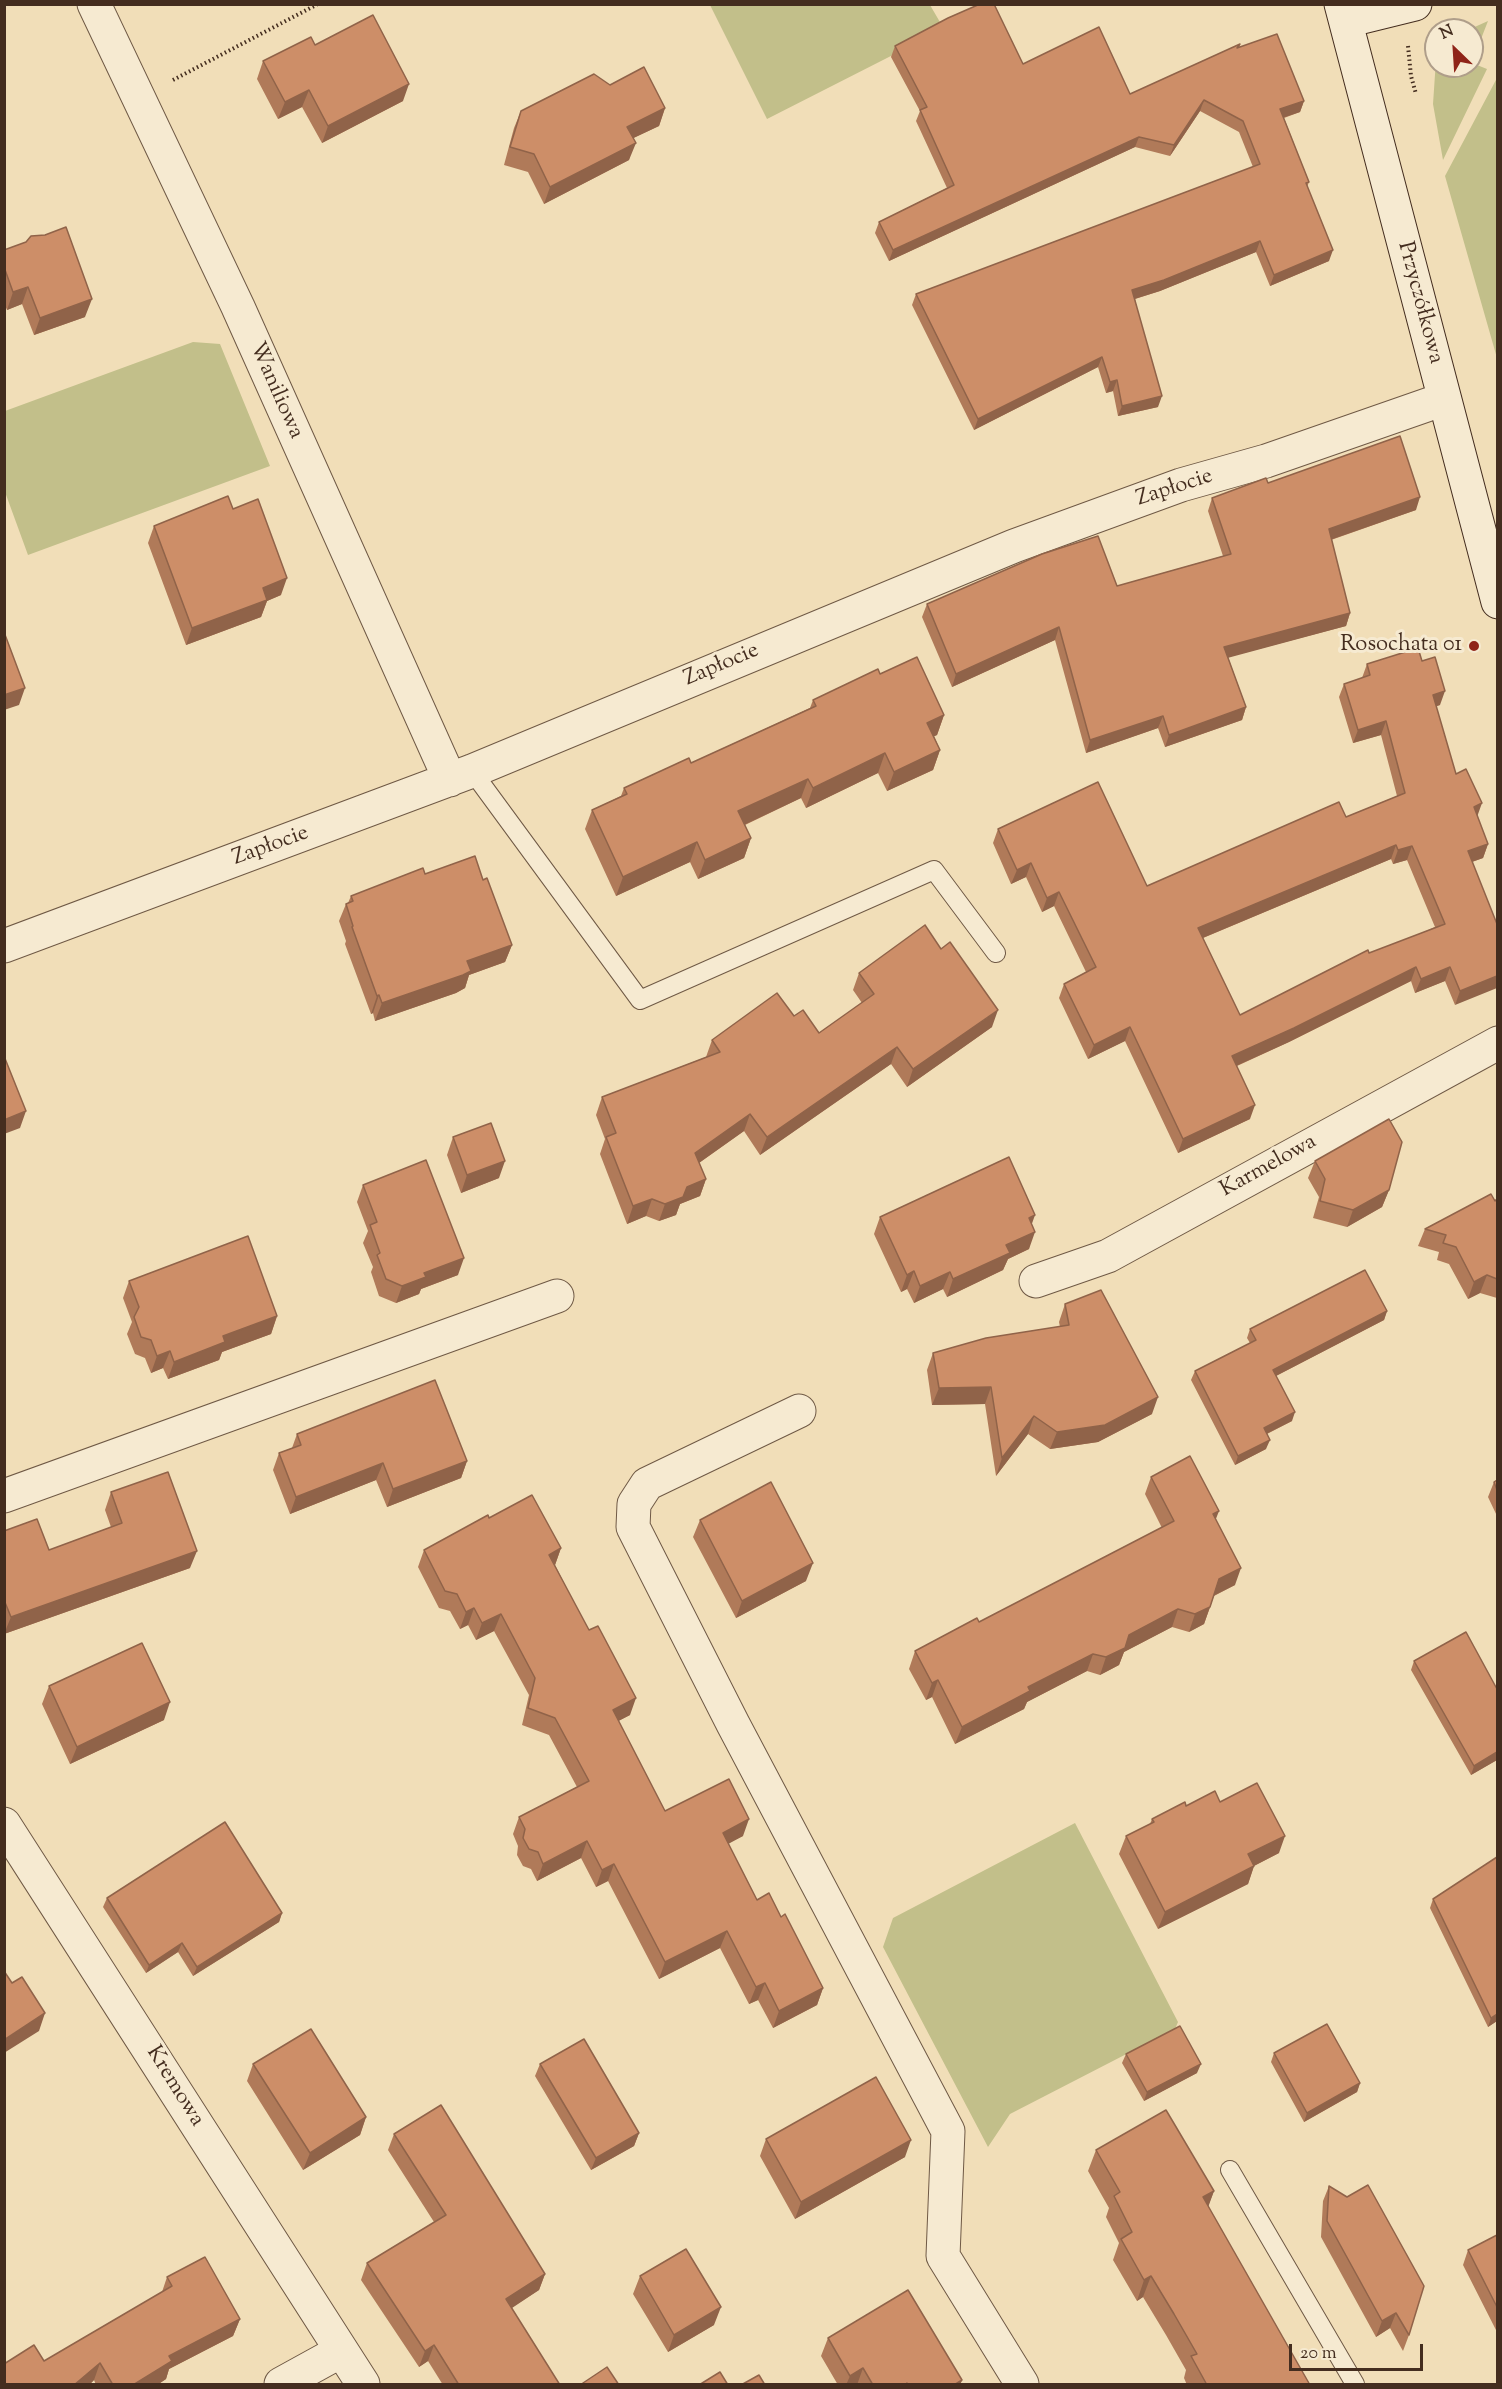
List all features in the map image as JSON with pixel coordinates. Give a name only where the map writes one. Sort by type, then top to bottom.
[{"type":"street","name":"Waniliowa","points":[[94,4],[461,776]]},
{"type":"street","points":[[1343,13],[1415,4]]},
{"type":"street","name":"Przyczółkowa","points":[[1343,13],[1497,602]]},
{"type":"street","name":"Zapłocie","points":[[4,946],[461,776],[1014,546],[1181,485],[1266,461],[1444,399]]},
{"type":"street","name":"Karmelowa","points":[[1036,1281],[1108,1256],[1497,1043]]},
{"type":"street","points":[[4,1496],[557,1296]]},
{"type":"street","points":[[799,1411],[647,1484],[634,1504],[633,1527],[733,1724],[948,2131],[943,2256],[1022,2385]]},
{"type":"street","name":"Kremowa","points":[[4,1824],[363,2385]]},
{"type":"street","points":[[281,2385],[341,2351]]},
{"type":"lane","points":[[461,776],[640,1000],[934,870],[996,953]]},
{"type":"lane","points":[[1230,2170],[1355,2385]]},
{"type":"path","points":[[138,98],[318,4]]},
{"type":"path","points":[[1408,39],[1411,76],[1416,94]]},
{"type":"shaded area","points":[[710,5],[930,5],[944,29],[767,119]]},
{"type":"shaded area","points":[[1435,78],[1483,78],[1443,160],[1433,104]]},
{"type":"shaded area","points":[[1497,78],[1497,358],[1445,176]]},
{"type":"shaded area","points":[[193,342],[220,344],[270,466],[28,555],[5,492],[5,411]]},
{"type":"shaded area","points":[[1075,1823],[1178,2022],[1175,2029],[1010,2114],[988,2147],[883,1947],[893,1918]]},
{"type":"building","points":[[980,4],[994,4],[1023,64],[1099,27],[1130,94],[1240,44],[1237,48],[1277,34],[1304,101],[1280,109],[1333,250],[1274,275],[1260,241],[1164,280],[1132,290],[1162,396],[1122,406],[1117,380],[1110,382],[1102,357],[978,419],[916,294],[1260,164],[1243,121],[1204,100],[1174,145],[1139,137],[893,250],[879,222],[954,185],[920,110],[927,107],[895,46]]},
{"type":"building","points":[[373,15],[409,84],[328,126],[309,90],[285,102],[263,61],[311,37],[315,45]]},
{"type":"building","points":[[644,67],[665,108],[627,127],[636,143],[550,187],[534,154],[510,147],[521,111],[594,74],[610,85]]},
{"type":"building","points":[[66,227],[92,299],[40,318],[28,287],[13,292],[4,267],[4,250],[26,242],[31,236],[45,235]]},
{"type":"building","points":[[1400,436],[1420,497],[1329,529],[1350,613],[1224,647],[1246,707],[1169,735],[1163,716],[1090,740],[1059,627],[956,674],[927,604],[1042,554],[1098,536],[1117,586],[1231,554],[1212,498],[1266,478],[1268,483]]},
{"type":"building","points":[[228,496],[233,509],[258,499],[287,578],[263,588],[267,600],[192,628],[154,526]]},
{"type":"building","points":[[4,632],[25,688],[4,695]]},
{"type":"building","points":[[1418,648],[1422,661],[1435,657],[1445,691],[1433,695],[1456,774],[1466,769],[1482,803],[1474,807],[1488,844],[1468,851],[1497,924],[1497,976],[1460,991],[1450,967],[1421,979],[1416,967],[1232,1056],[1255,1105],[1183,1139],[1130,1027],[1094,1045],[1064,984],[1096,967],[1059,892],[1047,898],[1031,863],[1017,870],[998,829],[1098,782],[1147,886],[1339,802],[1346,817],[1405,793],[1386,721],[1358,730],[1344,684],[1370,675],[1367,664]],"holes":[[[1396,845],[1398,850],[1412,846],[1445,924],[1369,953],[1368,950],[1240,1015],[1198,928]]]},
{"type":"building","points":[[917,657],[944,715],[927,723],[940,750],[894,772],[885,753],[813,788],[808,779],[738,811],[751,838],[705,860],[697,842],[623,877],[592,810],[627,794],[624,788],[689,758],[691,763],[816,706],[813,700],[878,669],[880,674]]},
{"type":"building","points":[[475,856],[483,880],[487,878],[512,945],[467,961],[471,971],[463,975],[382,1003],[379,995],[377,996],[352,927],[346,904],[353,901],[351,896],[423,868],[425,874]]},
{"type":"building","points":[[925,925],[941,949],[950,942],[998,1010],[913,1069],[897,1047],[767,1137],[750,1114],[695,1153],[706,1179],[687,1187],[683,1197],[665,1204],[652,1199],[633,1206],[606,1137],[616,1133],[602,1097],[720,1052],[712,1040],[777,993],[794,1016],[803,1010],[819,1033],[874,994],[859,973]]},
{"type":"building","points":[[4,1056],[26,1111],[4,1120]]},
{"type":"building","points":[[1389,1119],[1402,1142],[1389,1190],[1353,1210],[1320,1201],[1325,1179],[1315,1161]]},
{"type":"building","points":[[491,1123],[505,1161],[467,1175],[453,1137]]},
{"type":"building","points":[[1009,1157],[1035,1215],[1029,1218],[1035,1232],[1006,1245],[1010,1253],[953,1279],[950,1272],[920,1286],[914,1271],[907,1275],[880,1217]]},
{"type":"building","points":[[426,1160],[464,1258],[424,1273],[426,1277],[402,1286],[386,1279],[377,1255],[380,1253],[370,1225],[377,1222],[363,1185]]},
{"type":"building","points":[[1491,1194],[1495,1201],[1497,1199],[1497,1279],[1487,1275],[1474,1282],[1456,1247],[1443,1243],[1446,1235],[1425,1229]]},
{"type":"building","points":[[248,1236],[277,1316],[223,1336],[225,1342],[174,1362],[170,1351],[157,1356],[151,1340],[141,1337],[134,1317],[139,1307],[129,1281]]},
{"type":"building","points":[[1365,1270],[1387,1311],[1273,1370],[1295,1412],[1264,1428],[1270,1440],[1238,1456],[1195,1371],[1256,1340],[1250,1329]]},
{"type":"building","points":[[1101,1290],[1158,1397],[1105,1425],[1057,1432],[1034,1416],[1002,1458],[991,1387],[939,1388],[933,1353],[986,1338],[1069,1325],[1065,1304]]},
{"type":"building","points":[[435,1380],[467,1461],[393,1489],[383,1463],[296,1497],[279,1453],[301,1445],[297,1434]]},
{"type":"building","points":[[1190,1456],[1219,1511],[1213,1514],[1241,1568],[1219,1579],[1210,1607],[1195,1614],[1178,1609],[1129,1635],[1125,1648],[1106,1657],[1093,1654],[1028,1687],[1030,1691],[962,1727],[938,1680],[932,1683],[915,1651],[977,1618],[979,1622],[1174,1521],[1151,1477]]},
{"type":"building","points":[[168,1472],[197,1551],[11,1617],[4,1600],[4,1531],[37,1519],[49,1550],[122,1523],[111,1492]]},
{"type":"building","points":[[771,1482],[813,1563],[742,1601],[700,1520]]},
{"type":"building","points":[[532,1495],[561,1548],[549,1555],[589,1630],[598,1626],[636,1698],[613,1710],[665,1811],[729,1779],[749,1819],[723,1833],[757,1900],[769,1893],[781,1917],[785,1914],[823,1988],[779,2011],[765,1983],[756,1987],[727,1931],[665,1962],[614,1864],[602,1870],[587,1841],[543,1864],[538,1852],[529,1849],[523,1838],[525,1829],[519,1817],[589,1781],[555,1718],[528,1708],[535,1678],[501,1614],[482,1623],[474,1608],[466,1612],[457,1594],[445,1591],[424,1550],[488,1515],[489,1518]]},
{"type":"building","points":[[1466,1632],[1497,1689],[1497,1752],[1474,1766],[1414,1661]]},
{"type":"building","points":[[142,1643],[170,1702],[77,1747],[49,1686]]},
{"type":"building","points":[[1257,1783],[1285,1836],[1248,1854],[1254,1866],[1165,1912],[1126,1836],[1154,1822],[1152,1819],[1185,1802],[1186,1806],[1215,1791],[1220,1802]]},
{"type":"building","points":[[225,1822],[282,1913],[197,1967],[182,1943],[149,1965],[107,1898]]},
{"type":"building","points":[[1497,1857],[1497,2014],[1491,2018],[1433,1899]]},
{"type":"building","points":[[4,1971],[12,1983],[22,1977],[45,2013],[4,2040]]},
{"type":"building","points":[[1327,2024],[1360,2083],[1307,2113],[1274,2053]]},
{"type":"building","points":[[1180,2026],[1201,2064],[1147,2092],[1126,2054]]},
{"type":"building","points":[[311,2029],[366,2117],[310,2153],[253,2064]]},
{"type":"building","points":[[584,2039],[639,2133],[596,2158],[540,2064]]},
{"type":"building","points":[[876,2077],[911,2140],[801,2202],[766,2139]]},
{"type":"building","points":[[441,2105],[545,2274],[506,2299],[560,2385],[459,2385],[434,2345],[425,2351],[367,2263],[446,2215],[394,2134]]},
{"type":"building","points":[[1166,2110],[1214,2191],[1203,2197],[1310,2385],[1207,2385],[1191,2356],[1197,2354],[1174,2314],[1151,2276],[1144,2280],[1121,2239],[1132,2232],[1114,2196],[1120,2192],[1096,2150]]},
{"type":"building","points":[[1368,2185],[1424,2286],[1409,2335],[1396,2313],[1382,2321],[1327,2221],[1329,2186],[1347,2197]]},
{"type":"building","points":[[1497,2235],[1497,2307],[1468,2250]]},
{"type":"building","points":[[686,2249],[721,2307],[674,2335],[640,2276]]},
{"type":"building","points":[[205,2257],[240,2319],[169,2356],[172,2361],[133,2385],[113,2385],[100,2363],[74,2385],[4,2385],[4,2364],[34,2345],[44,2361],[172,2286],[167,2277]]},
{"type":"building","points":[[908,2290],[962,2380],[954,2385],[908,2385],[907,2383],[904,2385],[873,2385],[863,2368],[850,2376],[828,2338]]},
{"type":"building","points":[[607,2367],[619,2385],[580,2385]]},
{"type":"building","points":[[720,2372],[728,2385],[699,2385]]},
{"type":"building","points":[[759,2375],[765,2385],[741,2385]]},
{"type":"place","name":"Rosochata 01","points":[[1474,646]]}]
